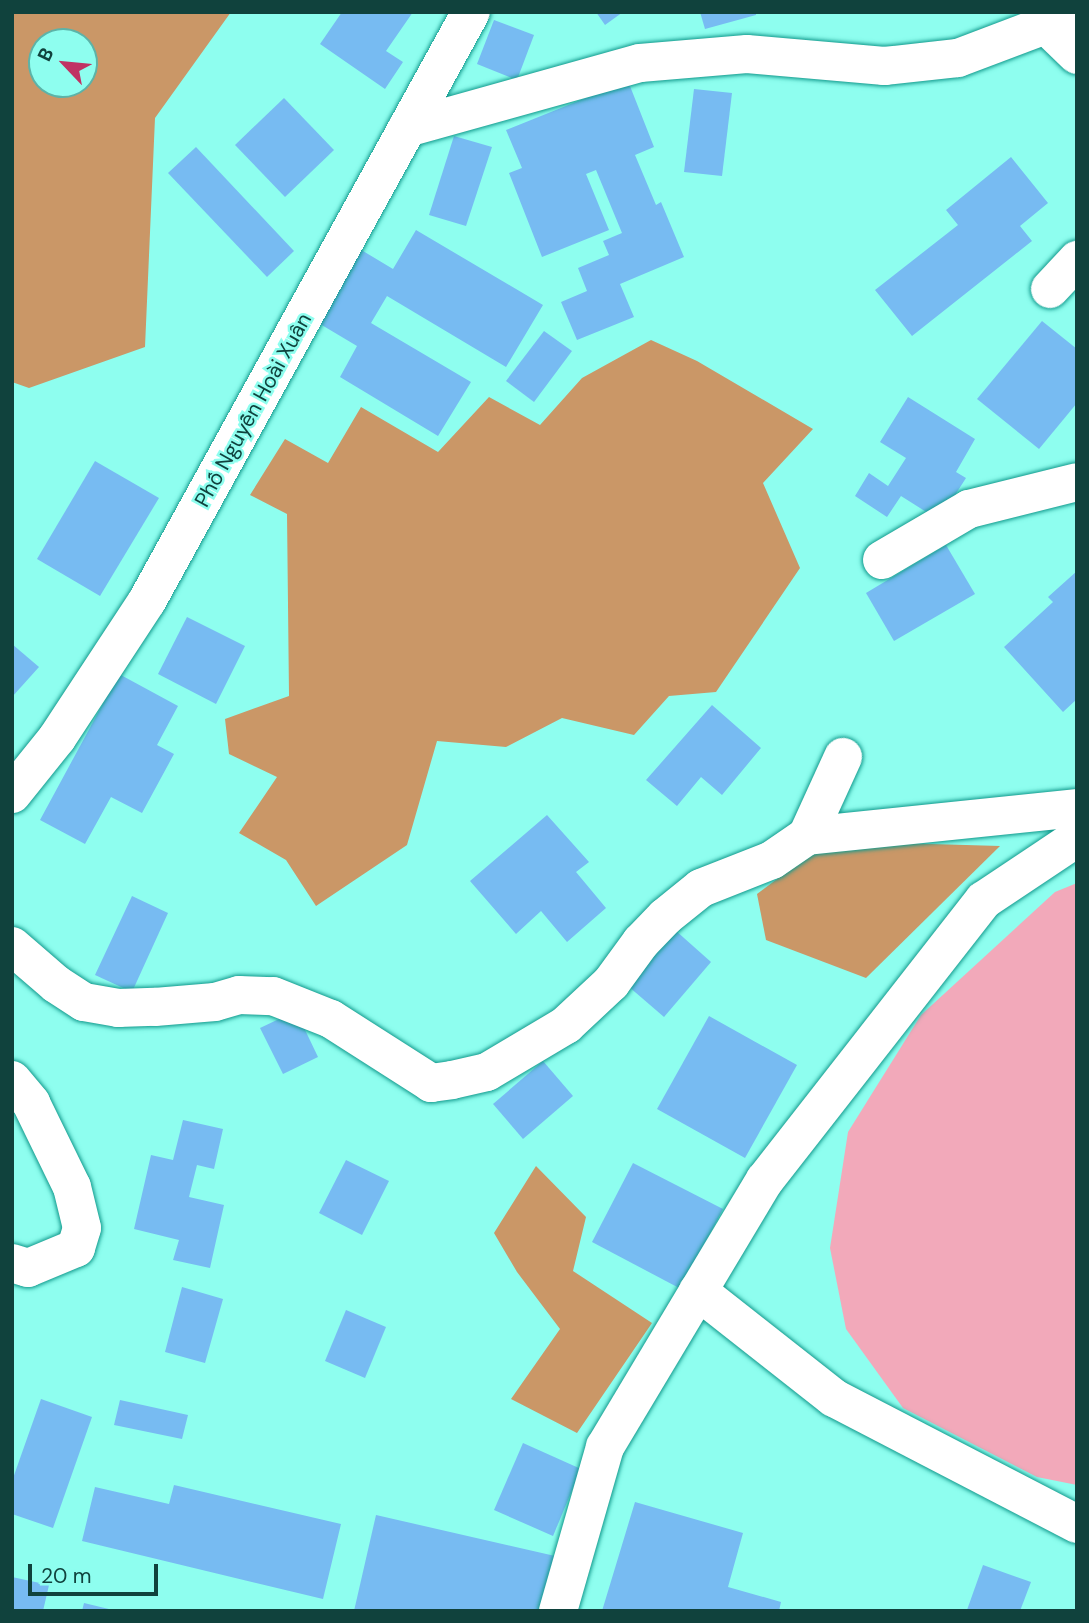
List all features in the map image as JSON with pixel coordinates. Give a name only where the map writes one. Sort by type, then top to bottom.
[{"type":"street","name":"Phố Nguyễn Hoài Xuân","points":[[12,794],[57,738],[147,601],[471,12]]},
{"type":"street","points":[[407,128],[640,63],[747,54],[884,66],[958,58],[1063,17],[1077,55]]},
{"type":"street","points":[[1050,289],[1077,260]]},
{"type":"street","points":[[882,561],[969,509],[1077,482]]},
{"type":"street","points":[[807,836],[844,757]]},
{"type":"street","points":[[12,946],[56,984],[84,1002],[118,1007],[155,1007],[215,1002],[239,995],[273,996],[331,1018],[431,1083],[487,1072],[566,1025],[611,983],[641,942],[701,888],[772,860],[807,836],[1077,808]]},
{"type":"street","points":[[558,1611],[605,1447],[765,1180],[984,900],[1077,838]]},
{"type":"street","points":[[12,1080],[31,1103],[72,1187],[82,1227],[76,1248],[28,1268],[12,1263]]},
{"type":"street","points":[[698,1291],[834,1398],[1077,1524]]},
{"type":"shaded area","points":[[12,12],[231,12],[155,118],[145,347],[29,388],[12,382]]},
{"type":"shaded area","points":[[651,340],[697,361],[813,429],[763,483],[800,568],[716,692],[669,696],[634,735],[562,718],[506,747],[437,741],[407,845],[316,906],[286,860],[239,833],[277,777],[229,754],[225,719],[289,696],[287,514],[250,495],[285,439],[328,463],[361,407],[438,452],[489,397],[540,425],[582,378]]},
{"type":"shaded area","points":[[828,841],[1000,846],[866,978],[766,940],[757,894]]},
{"type":"shaded area","points":[[1077,883],[1077,1485],[1037,1477],[903,1408],[846,1329],[830,1248],[848,1132],[921,1015],[1055,892]]},
{"type":"shaded area","points":[[536,1166],[586,1217],[573,1271],[652,1323],[577,1433],[511,1399],[560,1329],[517,1272],[494,1233]]},
{"type":"building","points":[[342,12],[413,12],[386,51],[403,62],[385,89],[320,44]]},
{"type":"building","points":[[596,12],[623,12],[605,25]]},
{"type":"building","points":[[700,12],[756,12],[756,15],[705,29]]},
{"type":"building","points":[[494,20],[534,35],[517,80],[477,64]]},
{"type":"building","points":[[628,81],[654,147],[635,155],[656,205],[661,202],[684,257],[620,284],[634,317],[577,340],[561,302],[587,291],[578,268],[609,255],[603,241],[622,233],[596,170],[586,174],[609,230],[542,257],[509,173],[522,168],[506,130]]},
{"type":"building","points":[[694,89],[732,93],[722,176],[684,172]]},
{"type":"building","points":[[284,98],[334,150],[285,197],[235,145]]},
{"type":"building","points":[[454,136],[492,147],[466,226],[429,215]]},
{"type":"building","points":[[196,147],[294,251],[267,277],[168,173]]},
{"type":"building","points":[[1011,157],[1048,203],[1020,226],[1032,241],[912,336],[875,290],[958,225],[946,210]]},
{"type":"building","points":[[416,230],[543,305],[506,367],[387,296],[371,323],[471,382],[438,436],[340,377],[357,346],[315,321],[358,248],[393,269]]},
{"type":"building","points":[[1042,321],[1077,349],[1077,403],[1039,449],[977,399]]},
{"type":"building","points":[[544,331],[572,351],[534,402],[506,381]]},
{"type":"building","points":[[908,397],[975,439],[956,472],[966,478],[939,520],[901,496],[887,517],[855,496],[869,473],[888,486],[906,458],[880,442]]},
{"type":"building","points":[[95,461],[159,498],[100,596],[37,559]]},
{"type":"building","points":[[946,545],[975,594],[894,641],[866,593]]},
{"type":"building","points":[[1077,571],[1077,699],[1063,712],[1004,647],[1053,602],[1048,597]]},
{"type":"building","points":[[187,617],[245,646],[216,704],[158,674]]},
{"type":"building","points":[[12,644],[39,667],[12,697]]},
{"type":"building","points":[[119,674],[178,706],[157,745],[174,754],[142,813],[111,797],[85,844],[40,820]]},
{"type":"building","points":[[712,705],[761,748],[722,795],[701,777],[677,806],[646,780]]},
{"type":"building","points":[[547,815],[589,862],[576,872],[606,908],[567,942],[541,911],[516,934],[470,881]]},
{"type":"building","points":[[132,896],[168,913],[132,992],[95,975]]},
{"type":"building","points":[[675,930],[711,962],[664,1017],[628,986]]},
{"type":"building","points":[[296,1011],[318,1057],[283,1074],[260,1028]]},
{"type":"building","points":[[709,1016],[797,1065],[745,1158],[657,1109]]},
{"type":"building","points":[[543,1061],[573,1096],[523,1139],[493,1104]]},
{"type":"building","points":[[183,1120],[223,1129],[214,1169],[197,1165],[189,1197],[224,1205],[210,1268],[173,1260],[179,1240],[134,1229],[151,1155],[173,1160]]},
{"type":"building","points":[[346,1160],[389,1181],[362,1235],[319,1213]]},
{"type":"building","points":[[633,1163],[723,1209],[681,1289],[592,1242]]},
{"type":"building","points":[[182,1287],[223,1299],[205,1363],[165,1352]]},
{"type":"building","points":[[346,1310],[386,1327],[365,1378],[325,1361]]},
{"type":"building","points":[[41,1399],[92,1417],[53,1528],[12,1514],[12,1481]]},
{"type":"building","points":[[120,1400],[188,1415],[182,1439],[114,1425]]},
{"type":"building","points":[[523,1443],[581,1469],[553,1536],[494,1510]]},
{"type":"building","points":[[174,1485],[341,1524],[323,1599],[82,1541],[95,1487],[169,1504]]},
{"type":"building","points":[[635,1502],[743,1533],[728,1587],[781,1602],[779,1611],[602,1611]]},
{"type":"building","points":[[376,1515],[555,1556],[543,1611],[354,1611]]},
{"type":"building","points":[[983,1565],[1031,1582],[1020,1611],[967,1610]]},
{"type":"building","points":[[12,1577],[49,1585],[43,1611],[12,1611]]},
{"type":"building","points":[[84,1603],[113,1610],[113,1611],[82,1611]]}]
